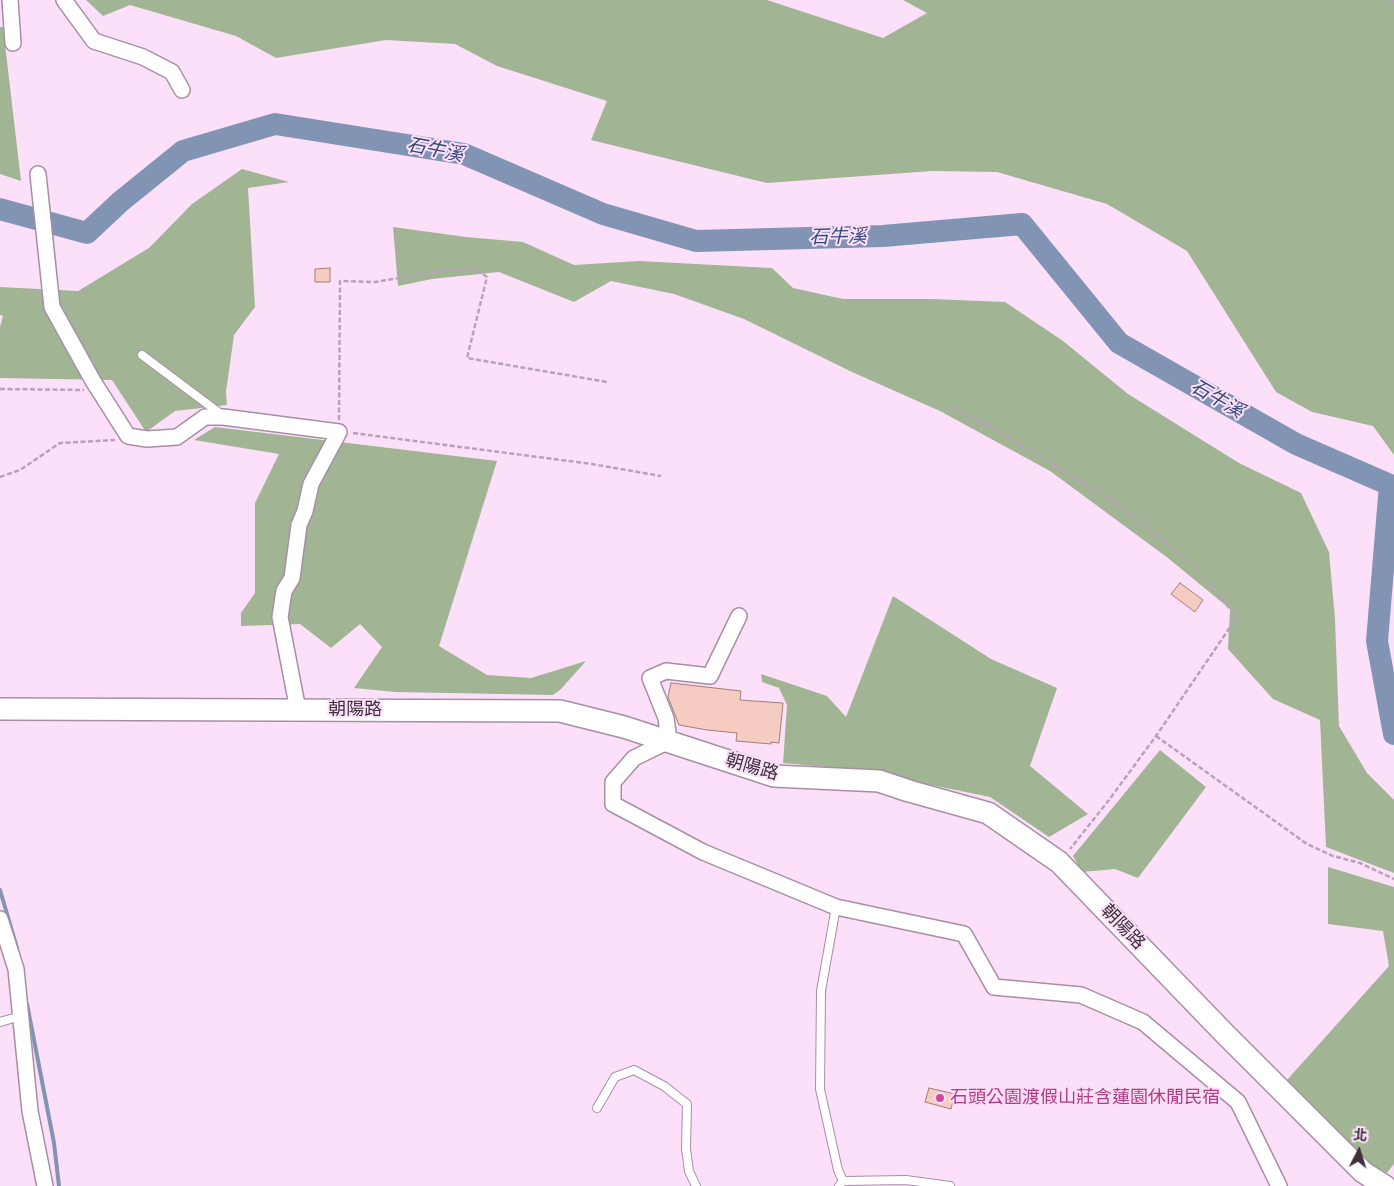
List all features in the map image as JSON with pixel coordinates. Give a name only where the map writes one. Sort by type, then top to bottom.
[{"type":"main road","name":"朝陽路","points":[[0,709],[560,711],[624,727],[774,776],[879,781],[988,813],[1059,862],[1224,1033],[1363,1172],[1385,1186]]},
{"type":"street","points":[[10,0],[13,43]]},
{"type":"street","points":[[64,0],[94,41],[143,57],[172,72],[182,90]]},
{"type":"street","points":[[38,174],[52,307],[98,390],[128,436],[147,439],[177,437],[205,417],[223,416],[339,432],[311,484],[305,511],[299,525],[292,578],[284,591],[280,617],[298,710]]},
{"type":"street","points":[[739,616],[710,676],[666,670],[650,678],[666,718],[669,741],[634,758],[613,782],[613,804],[703,852],[836,908],[964,934],[994,987],[1081,995],[1143,1022],[1238,1102],[1279,1186]]},
{"type":"street","points":[[0,919],[16,969],[30,1111],[45,1186]]},
{"type":"lane","points":[[142,355],[223,416]]},
{"type":"lane","points":[[836,908],[822,991],[820,1088],[841,1183],[906,1180],[950,1186]]},
{"type":"lane","points":[[0,1022],[21,1016]]},
{"type":"lane","points":[[597,1108],[615,1077],[634,1070],[664,1086],[688,1104],[686,1149],[689,1171],[696,1186]]},
{"type":"path","points":[[1390,0],[1394,2]]},
{"type":"path","points":[[607,382],[467,358],[487,277],[474,268],[440,271],[375,282],[340,281],[339,432],[592,464],[661,476]]},
{"type":"path","points":[[0,389],[98,390]]},
{"type":"path","points":[[947,406],[992,427],[1110,499],[1191,564],[1237,617],[1156,736],[1109,800],[1059,862]]},
{"type":"path","points":[[0,477],[20,470],[60,443],[109,441],[128,436]]},
{"type":"path","points":[[1156,736],[1307,844],[1332,856],[1360,863],[1394,879]]},
{"type":"green space","points":[[86,0],[767,0],[883,38],[927,13],[903,0],[1394,0],[1394,455],[1373,426],[1312,412],[1276,392],[1187,251],[1107,204],[997,172],[932,171],[767,183],[591,140],[607,101],[497,66],[455,44],[386,40],[276,58],[236,36],[130,5],[103,16]]},
{"type":"green space","points":[[0,27],[3,27],[21,181],[0,174]]},
{"type":"green space","points":[[242,169],[289,182],[248,188],[255,307],[234,335],[226,392],[227,405],[175,411],[146,432],[112,380],[0,378],[0,327],[3,316],[0,315],[0,287],[78,291],[149,248],[192,204]]},
{"type":"green space","points":[[393,227],[466,237],[523,242],[574,265],[639,261],[772,268],[793,288],[843,299],[932,299],[1005,302],[1063,341],[1128,394],[1239,463],[1301,493],[1329,552],[1335,619],[1339,726],[1367,773],[1394,800],[1394,873],[1326,847],[1320,720],[1273,699],[1228,649],[1230,609],[1168,558],[1050,471],[940,411],[852,372],[744,319],[674,294],[611,281],[574,302],[499,272],[432,279],[398,286]]},
{"type":"green space","points":[[215,427],[497,461],[439,646],[487,675],[531,678],[586,661],[561,689],[553,695],[395,692],[354,688],[382,647],[360,624],[331,648],[300,624],[241,626],[241,613],[255,593],[255,503],[279,454],[194,440]]},
{"type":"green space","points":[[893,596],[991,659],[1057,688],[1030,766],[1088,814],[1049,837],[990,797],[858,770],[783,763],[787,705],[779,688],[762,682],[761,674],[827,696],[846,717]]},
{"type":"green space","points":[[1160,750],[1206,787],[1138,878],[1115,869],[1082,872],[1073,856]]},
{"type":"green space","points":[[1328,867],[1394,887],[1394,1164],[1387,1173],[1363,1159],[1287,1080],[1389,966],[1383,931],[1328,924]]},
{"type":"building","points":[[330,268],[330,282],[315,282],[315,269]]},
{"type":"building","points":[[1180,583],[1203,600],[1195,612],[1171,594]]},
{"type":"building","points":[[671,683],[741,691],[740,700],[783,703],[779,743],[736,741],[737,733],[679,725],[668,697]]},
{"type":"building","name":"石頭公園渡假山莊含蓮園休閒民宿","points":[[929,1088],[955,1094],[951,1109],[925,1102]]},
{"type":"waterway","name":"石牛溪","points":[[0,209],[87,233],[120,202],[183,151],[275,124],[464,154],[603,214],[696,241],[883,236],[1022,224],[1119,343],[1296,444],[1390,485],[1377,641],[1394,734]]},
{"type":"waterway","points":[[0,890],[17,948]]},
{"type":"waterway","points":[[27,1004],[54,1143],[59,1186]]},
{"type":"place","name":"石頭公園渡假山莊含蓮園休閒民宿","points":[[940,1098]]}]
